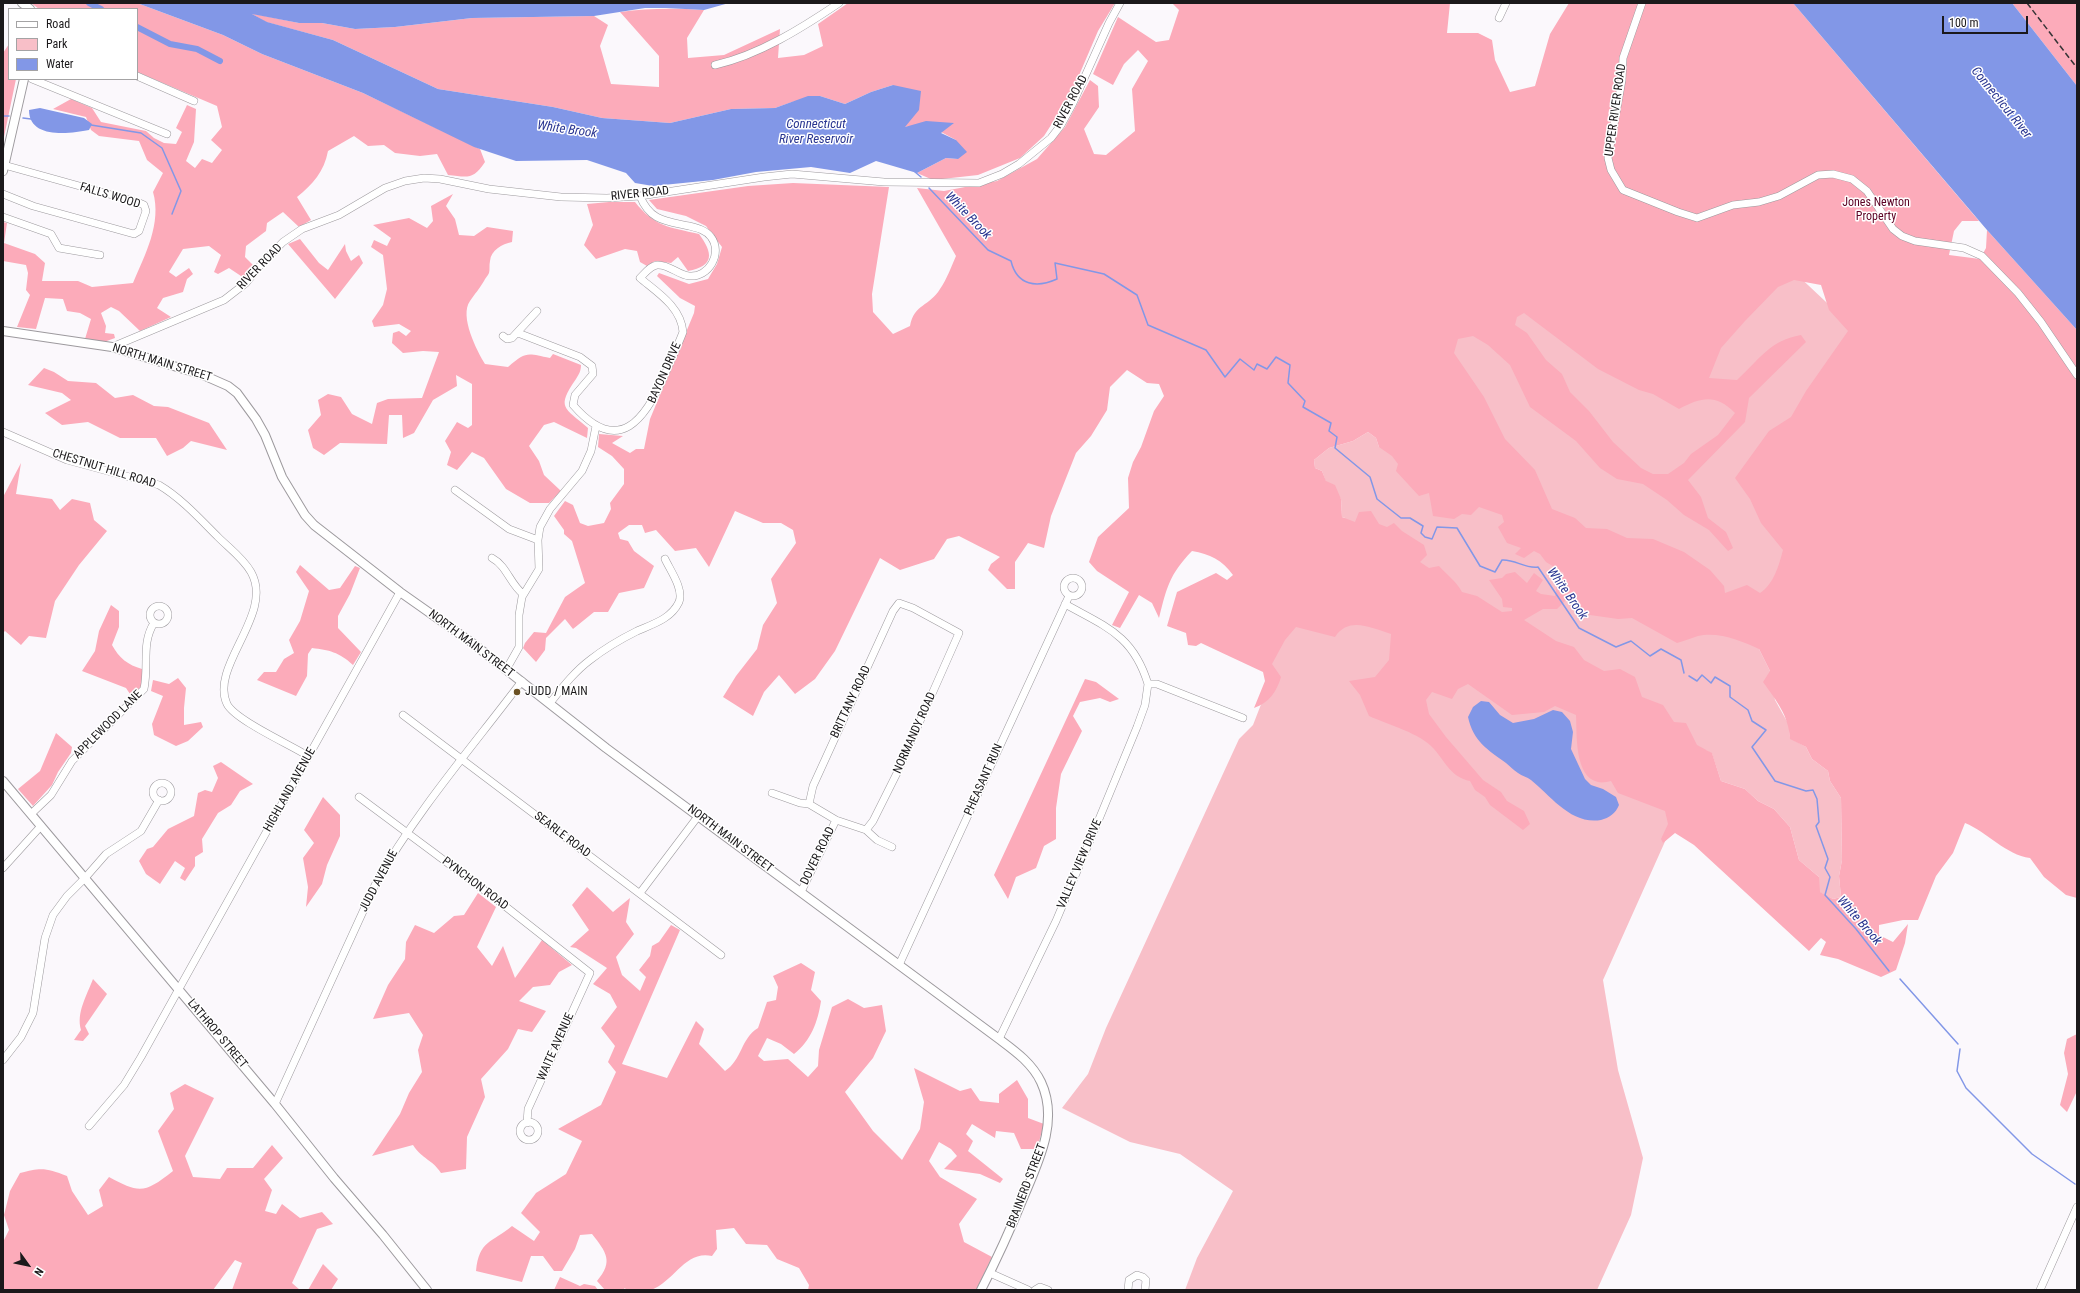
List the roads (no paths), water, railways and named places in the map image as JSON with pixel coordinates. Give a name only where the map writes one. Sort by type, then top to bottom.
[{"type":"street","points":[[715,65],[754,52],[816,19],[839,3]]},
{"type":"street","name":"RIVER ROAD","points":[[112,347],[224,300],[246,282],[283,242],[302,229],[338,215],[385,188],[405,181],[424,178],[440,179],[489,189],[561,197],[607,198],[640,196],[792,174],[884,182],[956,184],[979,183],[996,176],[1035,153],[1051,138],[1061,125],[1120,3]]},
{"type":"street","points":[[1499,18],[1506,3]]},
{"type":"street","name":"UPPER RIVER ROAD","points":[[1642,3],[1623,58],[1620,88],[1608,158],[1611,170],[1623,190],[1697,218],[1733,205],[1759,202],[1779,196],[1818,175],[1833,174],[1852,179],[1867,191],[1893,229],[1902,236],[1915,241],[1964,248],[1976,252],[1986,260],[2018,293],[2041,322],[2077,376]]},
{"type":"street","points":[[138,76],[194,101]]},
{"type":"street","points":[[4,168],[24,80]]},
{"type":"street","points":[[34,80],[167,134]]},
{"type":"street","name":"FALLS WOOD","points":[[3,194],[33,206],[134,234],[139,231],[146,211],[144,205],[137,202],[4,168]]},
{"type":"street","name":"BAYON DRIVE","points":[[518,333],[580,357],[592,366],[593,374],[575,395],[573,405],[582,415],[596,426],[612,430],[628,427],[638,421],[648,409],[659,389],[683,332],[682,322],[676,309],[640,278],[651,268],[659,265],[669,267],[686,275],[697,275],[709,268],[715,256],[714,244],[708,234],[699,229],[655,216],[645,207],[640,196]]},
{"type":"street","points":[[3,217],[51,234],[59,248],[100,256]]},
{"type":"street","points":[[503,336],[510,339],[518,333],[537,311]]},
{"type":"street","name":"NORTH MAIN STREET","points":[[3,331],[112,347],[208,376],[228,386],[237,393],[256,419],[265,435],[282,477],[305,515],[331,539],[400,592],[522,681],[606,748],[699,815],[999,1039],[1026,1061],[1039,1078]]},
{"type":"street","points":[[506,670],[518,646],[519,615],[524,594],[539,568],[538,540],[540,529],[546,515],[583,469],[590,451],[596,426]]},
{"type":"street","name":"CHESTNUT HILL ROAD","points":[[3,432],[67,460],[159,485],[167,490],[199,518],[244,562],[254,580],[256,602],[224,683],[227,704],[233,712],[245,720],[308,756]]},
{"type":"street","points":[[455,490],[509,529],[538,540]]},
{"type":"street","points":[[492,558],[499,563],[514,586],[524,594]]},
{"type":"street","points":[[550,703],[570,678],[591,659],[637,632],[662,620],[670,614],[679,601],[680,589],[665,559]]},
{"type":"street","name":"HIGHLAND AVENUE","points":[[89,1126],[132,1072],[400,592]]},
{"type":"street","name":"PHEASANT RUN","points":[[899,965],[1069,596]]},
{"type":"street","name":"BRITTANY ROAD","points":[[809,804],[813,786],[835,735],[896,605],[900,603],[913,608],[958,633]]},
{"type":"street","points":[[1065,604],[1110,630],[1125,642],[1135,652],[1148,684],[1157,684],[1243,718]]},
{"type":"street","name":"APPLEWOOD LANE","points":[[31,814],[51,794],[72,761],[144,689],[146,680],[146,647],[148,632],[154,622]]},
{"type":"street","name":"NORMANDY ROAD","points":[[866,830],[873,821],[897,773],[958,633]]},
{"type":"street","name":"JUDD AVENUE","points":[[275,1104],[376,883],[407,833],[522,681]]},
{"type":"street","name":"VALLEY VIEW DRIVE","points":[[999,1039],[1056,921],[1097,824],[1145,705],[1148,684]]},
{"type":"street","name":"SEARLE ROAD","points":[[404,714],[462,760],[721,955]]},
{"type":"street","name":"LATHROP STREET","points":[[3,781],[275,1104],[427,1290]]},
{"type":"street","points":[[772,793],[800,803],[809,804],[836,820],[866,830],[877,840],[892,847]]},
{"type":"street","name":"PYNCHON ROAD","points":[[359,797],[496,899],[590,972]]},
{"type":"street","points":[[3,1060],[21,1037],[33,1013],[45,938],[53,915],[67,896],[106,854],[141,831],[159,800]]},
{"type":"street","points":[[640,893],[699,815]]},
{"type":"street","name":"DOVER ROAD","points":[[801,892],[836,820]]},
{"type":"street","points":[[3,868],[41,826]]},
{"type":"street","name":"WAITE AVENUE","points":[[527,1123],[528,1110],[590,972]]},
{"type":"street","name":"BRAINERD STREET","points":[[981,1290],[1011,1229],[1036,1169],[1046,1137],[1048,1109],[1045,1091],[1039,1078]]},
{"type":"street","points":[[2040,1290],[2077,1207]]},
{"type":"street","points":[[990,1272],[1028,1290]]},
{"type":"street","points":[[1128,1290],[1129,1280],[1137,1275],[1146,1280],[1145,1290]]},
{"type":"street","points":[[1035,1290],[1040,1287],[1048,1290]]},
{"type":"water","name":"Connecticut River Reservoir","points":[[137,3],[729,3],[704,10],[645,8],[594,16],[472,18],[395,27],[355,29],[322,23],[299,23],[252,14],[267,22],[333,40],[438,89],[553,107],[602,118],[670,123],[731,109],[775,108],[808,96],[820,96],[845,104],[871,92],[893,85],[921,91],[919,110],[905,127],[926,121],[954,123],[941,133],[956,140],[967,152],[958,159],[946,158],[917,173],[876,161],[850,173],[811,167],[756,172],[713,180],[653,186],[635,183],[626,173],[587,160],[516,161],[474,147],[363,93],[262,54],[223,35]]},
{"type":"water","name":"Connecticut River","points":[[1793,3],[2012,3],[2077,86],[2077,330],[1987,230]]},
{"type":"water","points":[[40,108],[84,118],[92,124],[89,130],[71,133],[43,130],[36,126],[31,119],[29,110]]},
{"type":"water","points":[[1481,701],[1489,702],[1500,715],[1513,723],[1534,719],[1553,710],[1562,712],[1570,721],[1573,732],[1571,749],[1585,779],[1591,785],[1603,789],[1616,797],[1619,805],[1614,813],[1601,820],[1580,818],[1571,814],[1562,808],[1531,780],[1516,772],[1487,749],[1477,739],[1468,717],[1473,707]]},
{"type":"waterway","points":[[89,3],[99,8]]},
{"type":"waterway","points":[[138,28],[170,44],[197,49],[220,61]]},
{"type":"waterway","points":[[3,116],[9,116]]},
{"type":"waterway","points":[[23,118],[31,119]]},
{"type":"waterway","points":[[91,125],[141,133],[162,148],[181,191],[172,214]]},
{"type":"waterway","name":"White Brook","points":[[915,172],[921,177]]},
{"type":"waterway","name":"White Brook","points":[[929,188],[988,250],[1011,261],[1018,276],[1029,283],[1042,284],[1057,279],[1055,263],[1104,274],[1137,295],[1148,325],[1206,350],[1225,377],[1240,359],[1254,370],[1257,364],[1267,369],[1276,357],[1290,365],[1288,383],[1305,401],[1303,407],[1331,423],[1329,431],[1337,437],[1335,448],[1370,477],[1377,499],[1401,518],[1410,518],[1423,526],[1421,533],[1425,537],[1432,539],[1437,527],[1457,528],[1480,566],[1495,572],[1502,560],[1507,560],[1529,567],[1538,567],[1579,628],[1616,647],[1631,641],[1650,656],[1661,649],[1681,660],[1684,673]]},
{"type":"waterway","name":"White Brook","points":[[1689,676],[1697,681],[1702,675],[1711,683],[1715,677],[1730,686],[1730,697],[1748,710],[1752,721],[1766,730],[1752,747],[1775,781],[1806,791],[1813,790],[1817,799],[1819,822],[1816,826],[1828,859],[1825,868],[1830,877],[1825,895],[1856,929],[1889,971]]},
{"type":"waterway","name":"White Brook","points":[[1900,979],[1958,1044]]},
{"type":"waterway","name":"White Brook","points":[[1960,1049],[1957,1071],[1966,1088],[2032,1154],[2075,1184]]},
{"type":"railway","points":[[2027,3],[2077,68]]},
{"type":"place","name":"JUDD / MAIN","points":[[517,692]]},
{"type":"park label","name":"Jones Newton Property","points":[[1876,210]]}]
